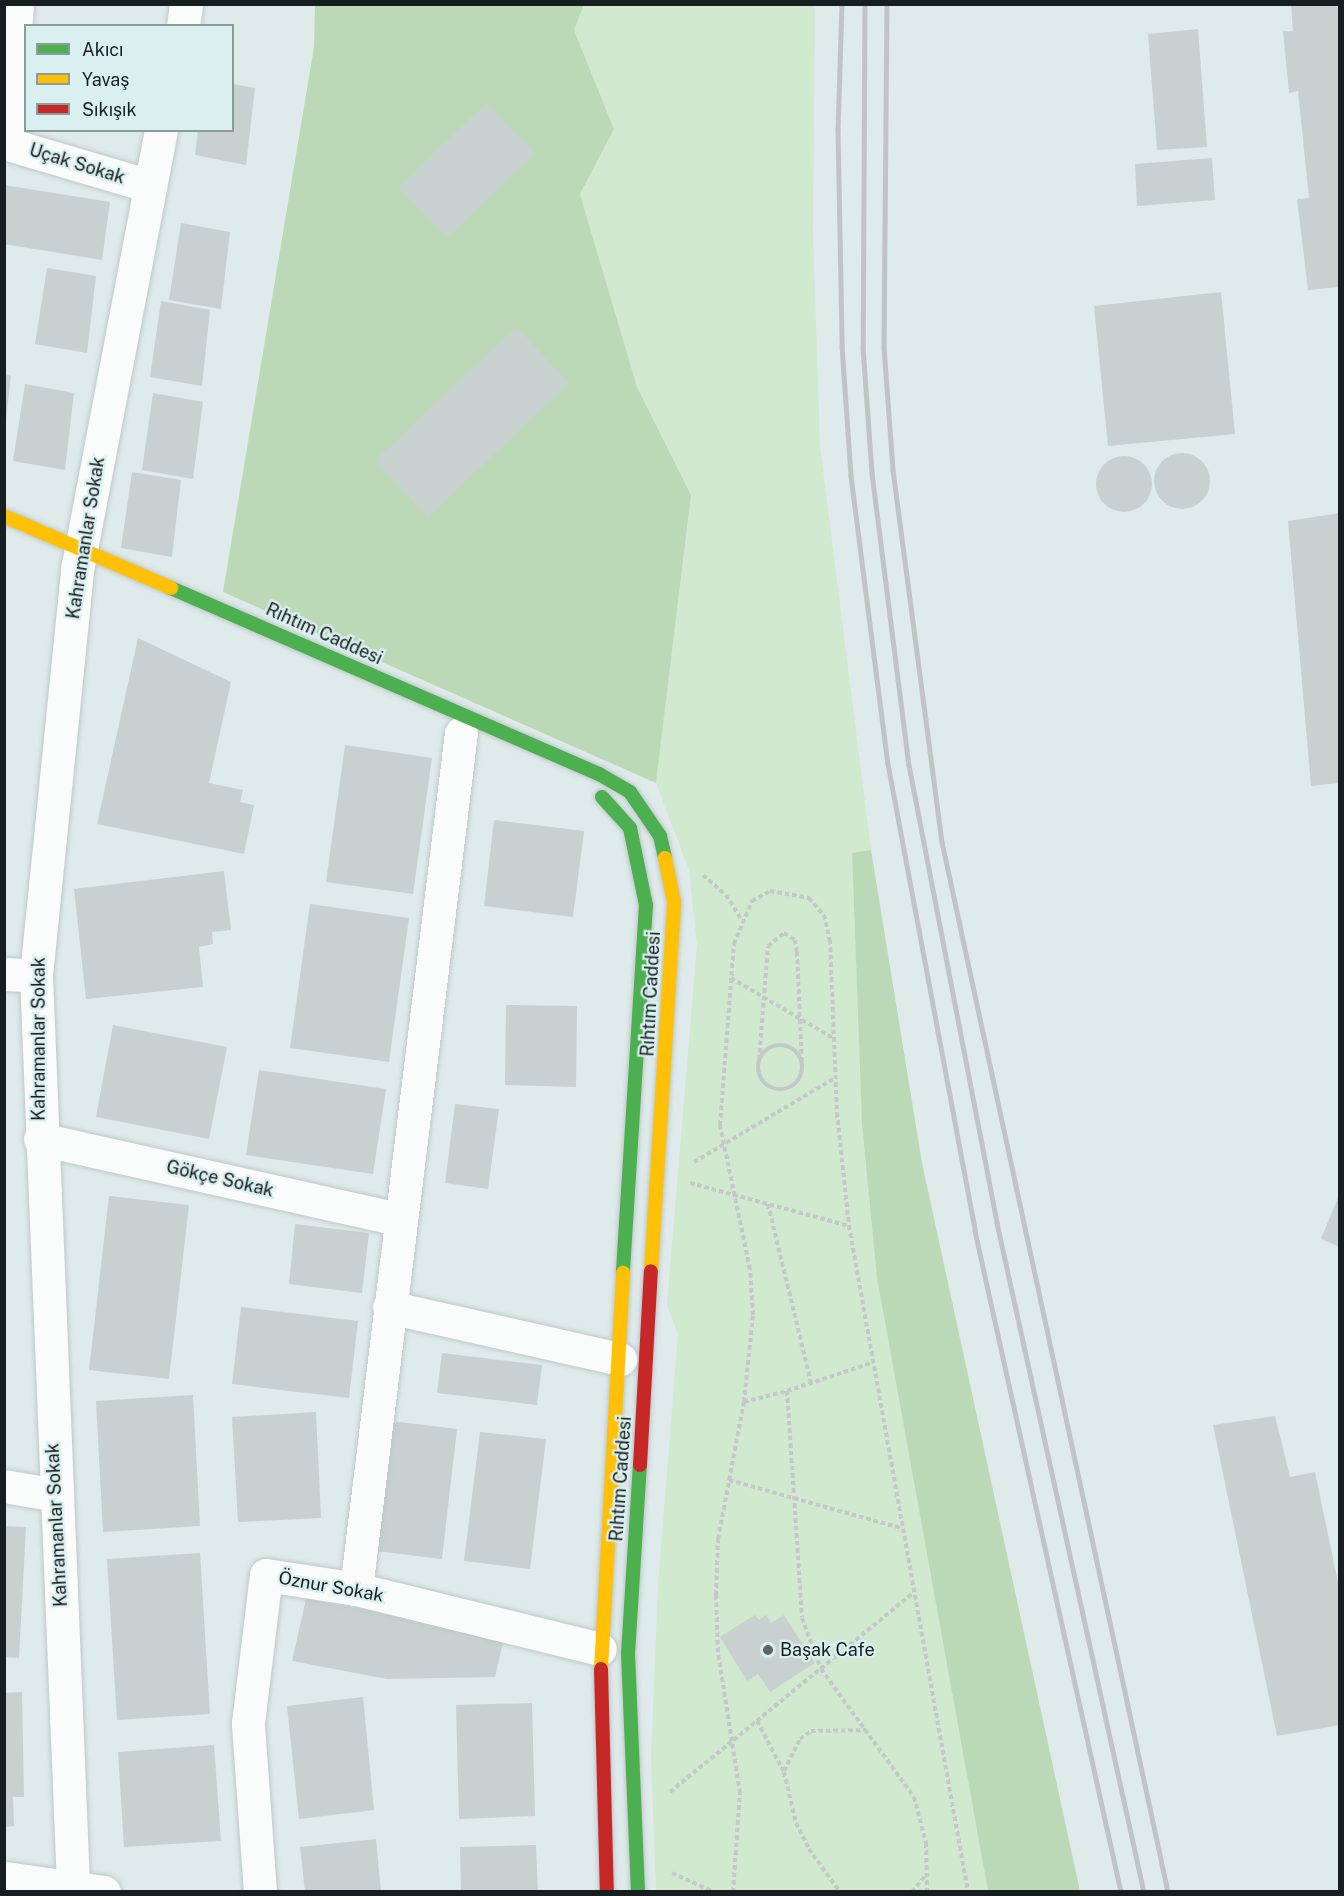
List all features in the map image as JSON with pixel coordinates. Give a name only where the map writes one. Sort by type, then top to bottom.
[{"type":"main road","name":"Rıhtım Caddesi","points":[[4,516],[198,618]]},
{"type":"main road","name":"Rıhtım Caddesi","points":[[46,552],[80,556],[599,774],[630,792],[660,836],[674,902],[628,1654],[638,1892]]},
{"type":"main road","name":"Rıhtım Caddesi","points":[[590,789],[614,804],[630,828],[646,905],[620,1359],[600,1649],[607,1892]]},
{"type":"street","points":[[6,143],[17,4]]},
{"type":"street","points":[[183,24],[186,4]]},
{"type":"street","name":"Kahramanlar Sokak","points":[[89,1888],[56,1495],[40,1138],[36,975],[80,556],[161,132]]},
{"type":"street","name":"Uçak Sokak","points":[[6,143],[150,186]]},
{"type":"street","points":[[356,1589],[399,1220],[461,733]]},
{"type":"street","points":[[4,974],[36,975]]},
{"type":"street","name":"Gökçe Sokak","points":[[40,1138],[399,1220]]},
{"type":"street","points":[[389,1307],[620,1359]]},
{"type":"street","points":[[4,1486],[56,1495]]},
{"type":"street","name":"Öznur Sokak","points":[[260,1892],[248,1723],[266,1575],[356,1589],[600,1649]]},
{"type":"street","points":[[4,1878],[89,1888]]},
{"type":"path","points":[[733,1892],[740,1844],[734,1740],[718,1652],[716,1595],[729,1480],[744,1402],[753,1315],[750,1269],[721,1146],[734,944],[752,901],[770,891],[809,898],[824,915],[831,940],[835,1078],[849,1226],[871,1362],[968,1892]]},
{"type":"path","points":[[778,934],[791,935],[797,952],[800,1018],[802,1067],[792,1086],[777,1089],[764,1082],[759,1060],[768,946],[778,934]]},
{"type":"path","points":[[731,978],[834,1038]]},
{"type":"path","points":[[759,1060],[780,1045],[798,1054],[802,1067]]},
{"type":"path","points":[[687,1167],[835,1078]]},
{"type":"path","points":[[678,1180],[849,1226]]},
{"type":"path","points":[[768,1204],[811,1383]]},
{"type":"path","points":[[744,1402],[787,1391],[871,1362]]},
{"type":"path","points":[[787,1391],[792,1497],[802,1618],[821,1669],[914,1797],[926,1843],[927,1892]]},
{"type":"path","points":[[729,1480],[901,1528]]},
{"type":"path","points":[[662,1799],[913,1594]]},
{"type":"path","points":[[757,1722],[784,1772],[796,1823],[823,1873],[840,1892]]},
{"type":"path","points":[[784,1772],[795,1747],[811,1731],[866,1730]]},
{"type":"path","points":[[665,1870],[714,1892]]},
{"type":"path","points":[[912,1892],[926,1875]]},
{"type":"green space","points":[[315,5],[584,5],[574,30],[614,129],[580,194],[637,387],[691,495],[656,783],[223,592],[314,47]]},
{"type":"green space","points":[[584,5],[815,5],[813,233],[820,446],[871,850],[852,854],[862,1124],[877,1278],[988,1891],[656,1891],[651,1758],[658,1585],[678,1334],[667,1305],[697,945],[689,870],[656,783],[691,495],[637,387],[580,194],[614,129],[574,30]]},
{"type":"green space","points":[[871,850],[922,1163],[1080,1891],[988,1891],[877,1278],[862,1124],[852,853]]},
{"type":"building","points":[[1291,4],[1340,4],[1340,287],[1308,290],[1297,199],[1309,198],[1298,91],[1289,93],[1283,31],[1293,31]]},
{"type":"building","points":[[1198,29],[1207,147],[1157,150],[1148,34]]},
{"type":"building","points":[[234,84],[255,88],[246,165],[195,155],[198,132],[234,132]]},
{"type":"building","points":[[486,103],[535,153],[447,238],[398,188]]},
{"type":"building","points":[[1212,158],[1215,200],[1137,206],[1135,164]]},
{"type":"building","points":[[4,185],[110,202],[102,260],[4,244]]},
{"type":"building","points":[[181,223],[230,232],[221,309],[169,300]]},
{"type":"building","points":[[47,268],[96,276],[87,353],[35,344]]},
{"type":"building","points":[[1221,292],[1235,434],[1108,446],[1094,306]]},
{"type":"building","points":[[161,301],[210,310],[202,386],[150,377]]},
{"type":"building","points":[[516,327],[569,383],[428,517],[375,461]]},
{"type":"building","points":[[4,374],[11,375],[6,421],[4,421]]},
{"type":"building","points":[[25,384],[74,393],[65,470],[13,461]]},
{"type":"building","points":[[153,393],[203,402],[193,479],[142,470]]},
{"type":"building","points":[[1182,453],[1193,455],[1202,461],[1208,470],[1210,481],[1208,492],[1202,501],[1193,507],[1182,509],[1171,507],[1162,501],[1156,492],[1154,481],[1156,470],[1162,461],[1171,455]]},
{"type":"building","points":[[1124,456],[1135,458],[1144,464],[1150,473],[1152,484],[1150,495],[1144,504],[1135,510],[1124,512],[1113,510],[1104,504],[1098,495],[1096,484],[1098,473],[1104,464],[1113,458]]},
{"type":"building","points":[[132,472],[181,480],[172,557],[121,548]]},
{"type":"building","points":[[1340,513],[1340,783],[1311,786],[1288,521]]},
{"type":"building","points":[[138,638],[231,682],[209,783],[243,790],[240,802],[254,805],[244,854],[97,824]]},
{"type":"building","points":[[345,745],[432,758],[413,894],[326,882]]},
{"type":"building","points":[[494,820],[584,831],[573,917],[484,906]]},
{"type":"building","points":[[224,871],[231,930],[212,932],[213,944],[199,947],[203,987],[86,999],[74,889]]},
{"type":"building","points":[[310,904],[409,918],[389,1062],[290,1048]]},
{"type":"building","points":[[506,1005],[577,1006],[576,1087],[505,1085]]},
{"type":"building","points":[[113,1025],[227,1047],[209,1139],[96,1117]]},
{"type":"building","points":[[259,1070],[386,1089],[373,1174],[246,1155]]},
{"type":"building","points":[[455,1104],[499,1109],[488,1189],[445,1183]]},
{"type":"building","points":[[1340,1195],[1340,1247],[1321,1239]]},
{"type":"building","points":[[109,1196],[189,1205],[169,1379],[89,1370]]},
{"type":"building","points":[[295,1224],[369,1233],[362,1293],[289,1284]]},
{"type":"building","points":[[241,1307],[358,1321],[349,1398],[232,1384]]},
{"type":"building","points":[[442,1353],[542,1365],[537,1405],[437,1393]]},
{"type":"building","points":[[193,1395],[200,1526],[103,1532],[96,1401]]},
{"type":"building","points":[[316,1412],[321,1518],[238,1522],[232,1417]]},
{"type":"building","points":[[1275,1416],[1290,1477],[1315,1472],[1340,1592],[1340,1725],[1277,1736],[1213,1425]]},
{"type":"building","points":[[391,1421],[457,1429],[442,1559],[376,1551]]},
{"type":"building","points":[[480,1432],[546,1439],[530,1569],[464,1561]]},
{"type":"building","points":[[4,1526],[26,1527],[19,1658],[4,1657]]},
{"type":"building","points":[[200,1553],[210,1714],[117,1720],[107,1559]]},
{"type":"building","points":[[306,1599],[505,1634],[495,1677],[387,1679],[292,1661]]},
{"type":"building","name":"Başak Cafe","points":[[755,1615],[759,1620],[766,1615],[771,1623],[784,1615],[815,1663],[770,1692],[758,1674],[747,1681],[720,1637]]},
{"type":"building","points":[[22,1692],[24,1797],[13,1797],[14,1826],[4,1827],[4,1693]]},
{"type":"building","points":[[363,1697],[374,1810],[299,1819],[287,1706]]},
{"type":"building","points":[[532,1703],[535,1816],[459,1819],[456,1705]]},
{"type":"building","points":[[214,1745],[221,1841],[124,1847],[118,1752]]},
{"type":"building","points":[[376,1839],[381,1892],[305,1892],[300,1847]]},
{"type":"building","points":[[536,1845],[538,1892],[461,1892],[460,1847]]},
{"type":"railway","points":[[842,4],[838,129],[842,346],[851,476],[888,764],[975,1231],[1121,1892]]},
{"type":"railway","points":[[865,4],[863,347],[872,473],[909,765],[997,1223],[1144,1892]]},
{"type":"railway","points":[[887,4],[884,347],[893,470],[942,842],[1168,1892]]},
{"type":"traffic: fast","points":[[171,588],[599,774],[630,792],[660,836],[665,858]]},
{"type":"traffic: fast","points":[[602,797],[630,828],[646,905],[623,1273]]},
{"type":"traffic: fast","points":[[638,1892],[628,1654],[640,1465]]},
{"type":"traffic: slow","points":[[4,516],[171,588]]},
{"type":"traffic: slow","points":[[651,1271],[674,902],[665,858]]},
{"type":"traffic: slow","points":[[601,1669],[623,1273]]},
{"type":"traffic: jam","points":[[640,1465],[651,1271]]},
{"type":"traffic: jam","points":[[601,1669],[607,1892]]},
{"type":"place","name":"Başak Cafe","points":[[768,1650]]}]
